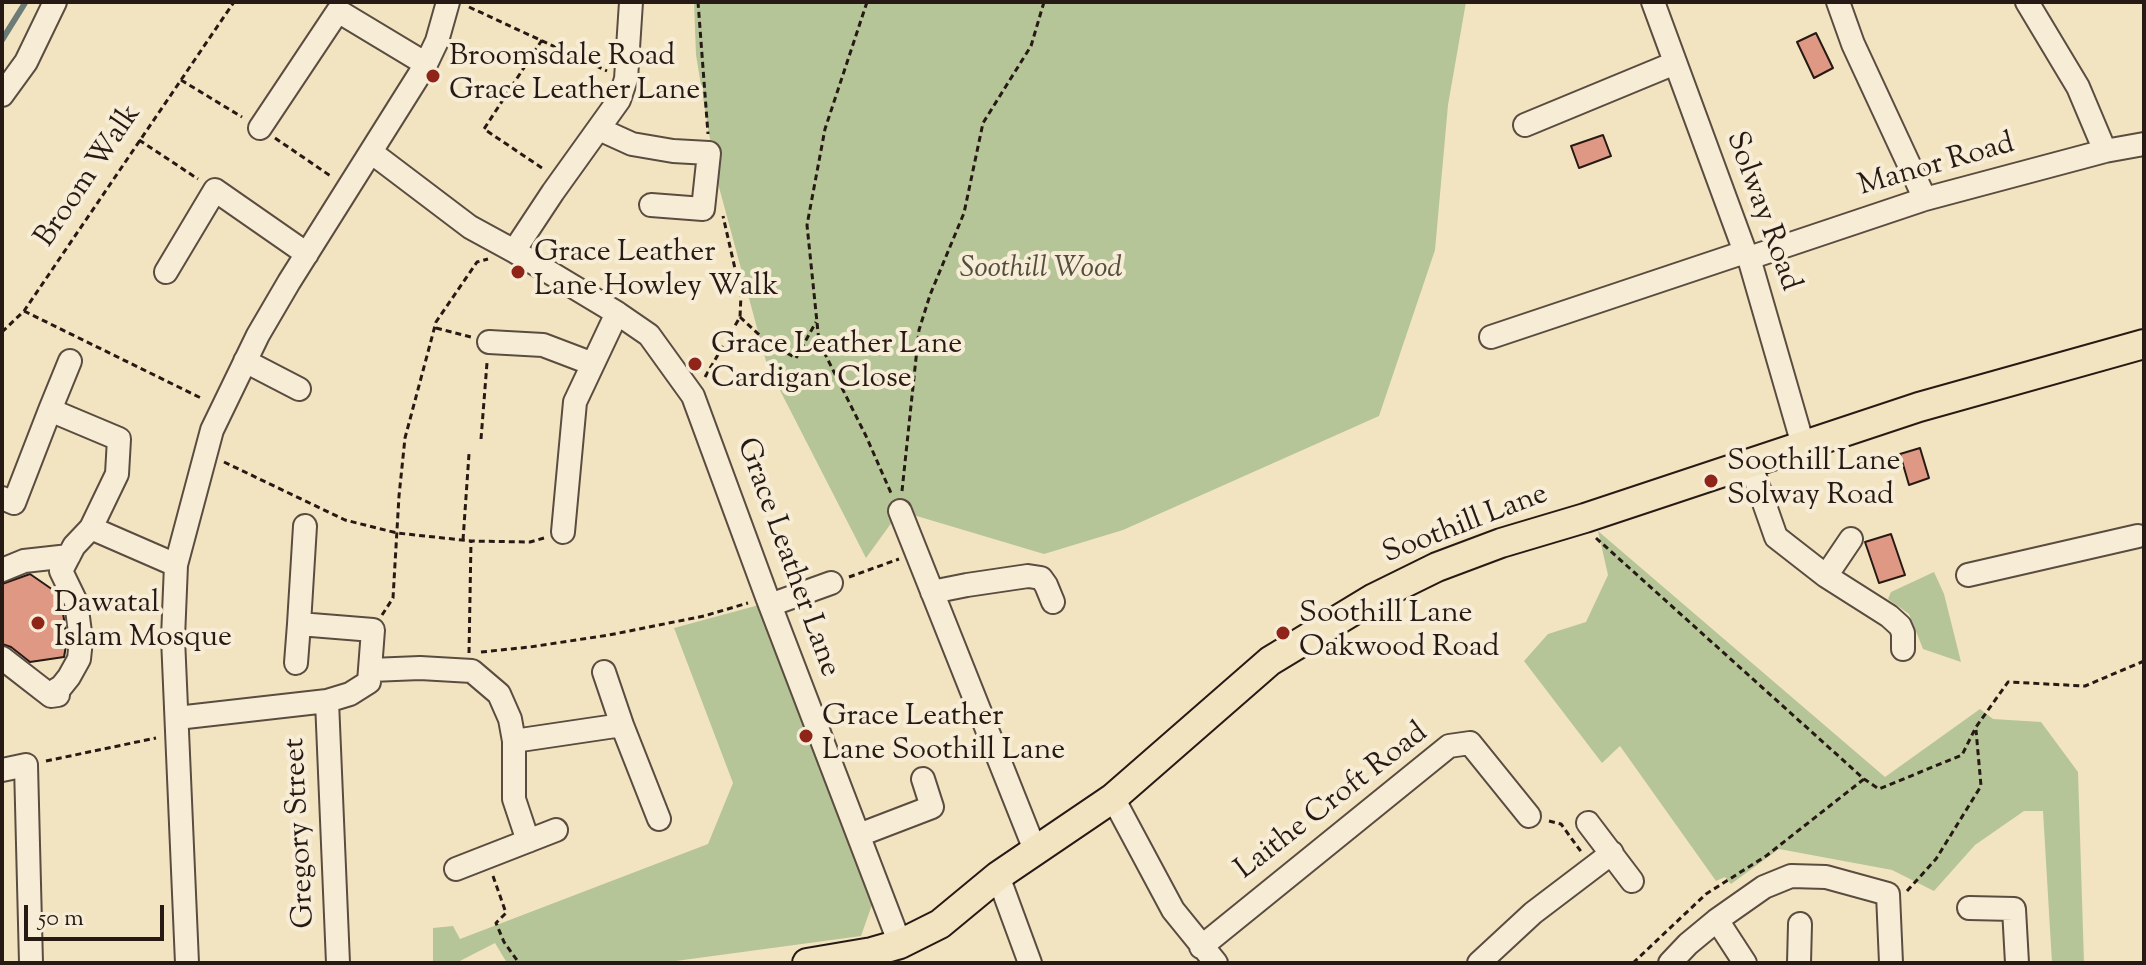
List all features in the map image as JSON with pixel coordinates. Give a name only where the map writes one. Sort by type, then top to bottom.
[{"type":"main road","name":"Soothill Lane","points":[[807,963],[900,944],[940,924],[998,876],[1113,798],[1270,661],[1374,598],[1437,567],[1501,543],[1933,402],[2144,344]]},
{"type":"street","points":[[2,95],[26,62],[55,2]]},
{"type":"street","points":[[187,963],[173,638],[176,565],[205,454],[212,430],[258,335],[426,64],[437,41],[448,2]]},
{"type":"street","points":[[514,251],[619,100],[626,79],[631,2]]},
{"type":"street","name":"Solway Road","points":[[1653,2],[1747,255],[1803,445]]},
{"type":"street","points":[[1838,2],[1853,44],[1925,199]]},
{"type":"street","points":[[2027,2],[2078,87],[2105,151]]},
{"type":"street","points":[[260,128],[338,11],[426,64]]},
{"type":"street","points":[[1525,125],[1675,63]]},
{"type":"street","points":[[599,129],[632,144],[709,153],[703,209],[651,205]]},
{"type":"street","name":"Manor Road","points":[[1491,337],[1925,199],[2105,151],[2144,144]]},
{"type":"street","name":"Grace Leather Lane","points":[[371,152],[470,227],[649,335],[693,396],[900,944]]},
{"type":"street","points":[[166,272],[215,190],[307,254]]},
{"type":"street","points":[[563,532],[575,402],[617,313]]},
{"type":"street","points":[[489,342],[543,345],[593,364]]},
{"type":"street","points":[[2,498],[14,503],[70,361]]},
{"type":"street","points":[[245,361],[299,389]]},
{"type":"street","points":[[2,658],[51,696],[58,695],[56,690],[69,677],[79,659],[81,640],[76,602],[61,571],[74,546],[91,528],[117,474],[119,439],[50,410]]},
{"type":"street","points":[[1750,463],[1776,537],[1826,576],[1889,616],[1903,633],[1903,649]]},
{"type":"street","points":[[900,511],[1035,850]]},
{"type":"street","points":[[296,663],[305,526]]},
{"type":"street","points":[[91,528],[176,565]]},
{"type":"street","points":[[1826,576],[1851,539]]},
{"type":"street","points":[[1968,575],[2142,542]]},
{"type":"street","points":[[2,570],[24,561],[69,556]]},
{"type":"street","points":[[932,592],[1028,576],[1041,578],[1053,602]]},
{"type":"street","points":[[769,601],[831,583]]},
{"type":"street","points":[[177,718],[327,701],[350,694],[369,682],[373,630],[299,624]]},
{"type":"street","points":[[371,670],[469,662],[472,671],[499,694],[510,719],[514,741],[514,799],[528,841]]},
{"type":"street","points":[[604,672],[659,819]]},
{"type":"street","name":"Gregory Street","points":[[327,701],[338,963]]},
{"type":"street","points":[[514,741],[622,725]]},
{"type":"street","name":"Laithe Croft Road","points":[[1208,955],[1449,746],[1470,743],[1529,816]]},
{"type":"street","points":[[2,770],[26,765],[31,963]]},
{"type":"street","points":[[859,835],[932,807],[923,779]]},
{"type":"street","points":[[1113,798],[1173,910],[1208,955]]},
{"type":"street","points":[[1588,823],[1632,881]]},
{"type":"street","points":[[456,869],[556,830]]},
{"type":"street","points":[[1479,963],[1533,913],[1612,853]]},
{"type":"street","points":[[998,876],[1030,963]]},
{"type":"street","points":[[1670,963],[1717,920],[1764,887],[1791,876],[1826,877],[1888,902],[1891,963]]},
{"type":"street","points":[[1969,908],[2014,909],[2017,963]]},
{"type":"street","points":[[1717,920],[1745,963]]},
{"type":"street","points":[[1799,963],[1800,924]]},
{"type":"path","name":"Broom Walk","points":[[2,332],[24,311],[234,2]]},
{"type":"path","points":[[698,2],[709,153]]},
{"type":"path","points":[[867,2],[825,129],[807,225],[819,342],[900,511]]},
{"type":"path","points":[[900,511],[919,330],[964,213],[983,123],[1031,46],[1044,2]]},
{"type":"path","points":[[461,3],[626,79]]},
{"type":"path","points":[[542,40],[484,129],[561,181]]},
{"type":"path","points":[[139,140],[215,190]]},
{"type":"path","points":[[693,396],[740,317],[741,295],[722,210]]},
{"type":"path","points":[[373,630],[393,598],[405,438],[436,322],[477,262],[514,251]]},
{"type":"path","points":[[24,311],[222,408]]},
{"type":"path","points":[[740,317],[768,343],[796,358],[816,322]]},
{"type":"path","points":[[435,327],[489,342],[481,439]]},
{"type":"path","points":[[205,454],[345,520],[396,535],[530,542],[563,532]]},
{"type":"path","points":[[463,540],[469,454]]},
{"type":"path","points":[[1585,518],[1591,533],[1864,779],[1879,789],[1962,755],[1976,727],[2008,682],[2085,686],[2144,661]]},
{"type":"path","points":[[471,541],[469,662],[530,647],[609,635],[769,601]]},
{"type":"path","points":[[831,583],[916,553]]},
{"type":"path","points":[[26,765],[161,737],[177,718]]},
{"type":"path","points":[[1888,902],[1936,859],[1981,786],[1976,727]]},
{"type":"path","points":[[1633,963],[1706,894],[1766,856],[1864,779]]},
{"type":"path","points":[[1529,816],[1561,824],[1593,868]]},
{"type":"path","points":[[486,858],[506,913],[496,923],[504,942],[519,963]]},
{"type":"green space","name":"Soothill Wood","points":[[694,2],[1466,2],[1448,105],[1435,250],[1379,416],[1123,530],[1044,554],[900,511],[866,558],[767,365],[716,176],[696,55]]},
{"type":"green space","points":[[1598,531],[1885,777],[1980,709],[1993,719],[2041,722],[2078,772],[2084,963],[2052,963],[2043,811],[2024,811],[1975,845],[1934,891],[1892,870],[1779,849],[1731,884],[1725,877],[1716,881],[1620,746],[1602,763],[1524,661],[1548,634],[1586,622],[1608,575]]},
{"type":"green space","points":[[1934,572],[1944,594],[1961,662],[1923,649],[1909,614],[1888,599],[1891,592]]},
{"type":"green space","points":[[759,605],[873,902],[861,936],[661,963],[507,963],[495,943],[456,963],[433,963],[433,928],[453,926],[460,939],[708,844],[733,783],[674,628]]},
{"type":"building","points":[[1816,33],[1833,68],[1814,78],[1797,42]]},
{"type":"building","points":[[1603,135],[1611,156],[1579,168],[1571,146]]},
{"type":"building","points":[[1920,448],[1929,478],[1909,485],[1900,454]]},
{"type":"building","points":[[1891,534],[1905,575],[1879,583],[1865,542]]},
{"type":"building","name":"Dawatal Islam Mosque","points":[[30,574],[56,592],[62,606],[67,640],[64,657],[30,662],[2,644],[2,584]]},
{"type":"waterway","points":[[2,40],[25,3]]},
{"type":"place","name":"Broomsdale Road Grace Leather Lane","points":[[433,76]]},
{"type":"place","name":"Grace Leather Lane Howley Walk","points":[[518,272]]},
{"type":"place","name":"Grace Leather Lane Cardigan Close","points":[[695,364]]},
{"type":"place","name":"Soothill Lane Solway Road","points":[[1711,481]]},
{"type":"place","name":"Dawatal Islam Mosque","points":[[38,623]]},
{"type":"place","name":"Soothill Lane Oakwood Road","points":[[1283,633]]},
{"type":"place","name":"Grace Leather Lane Soothill Lane","points":[[806,736]]}]
